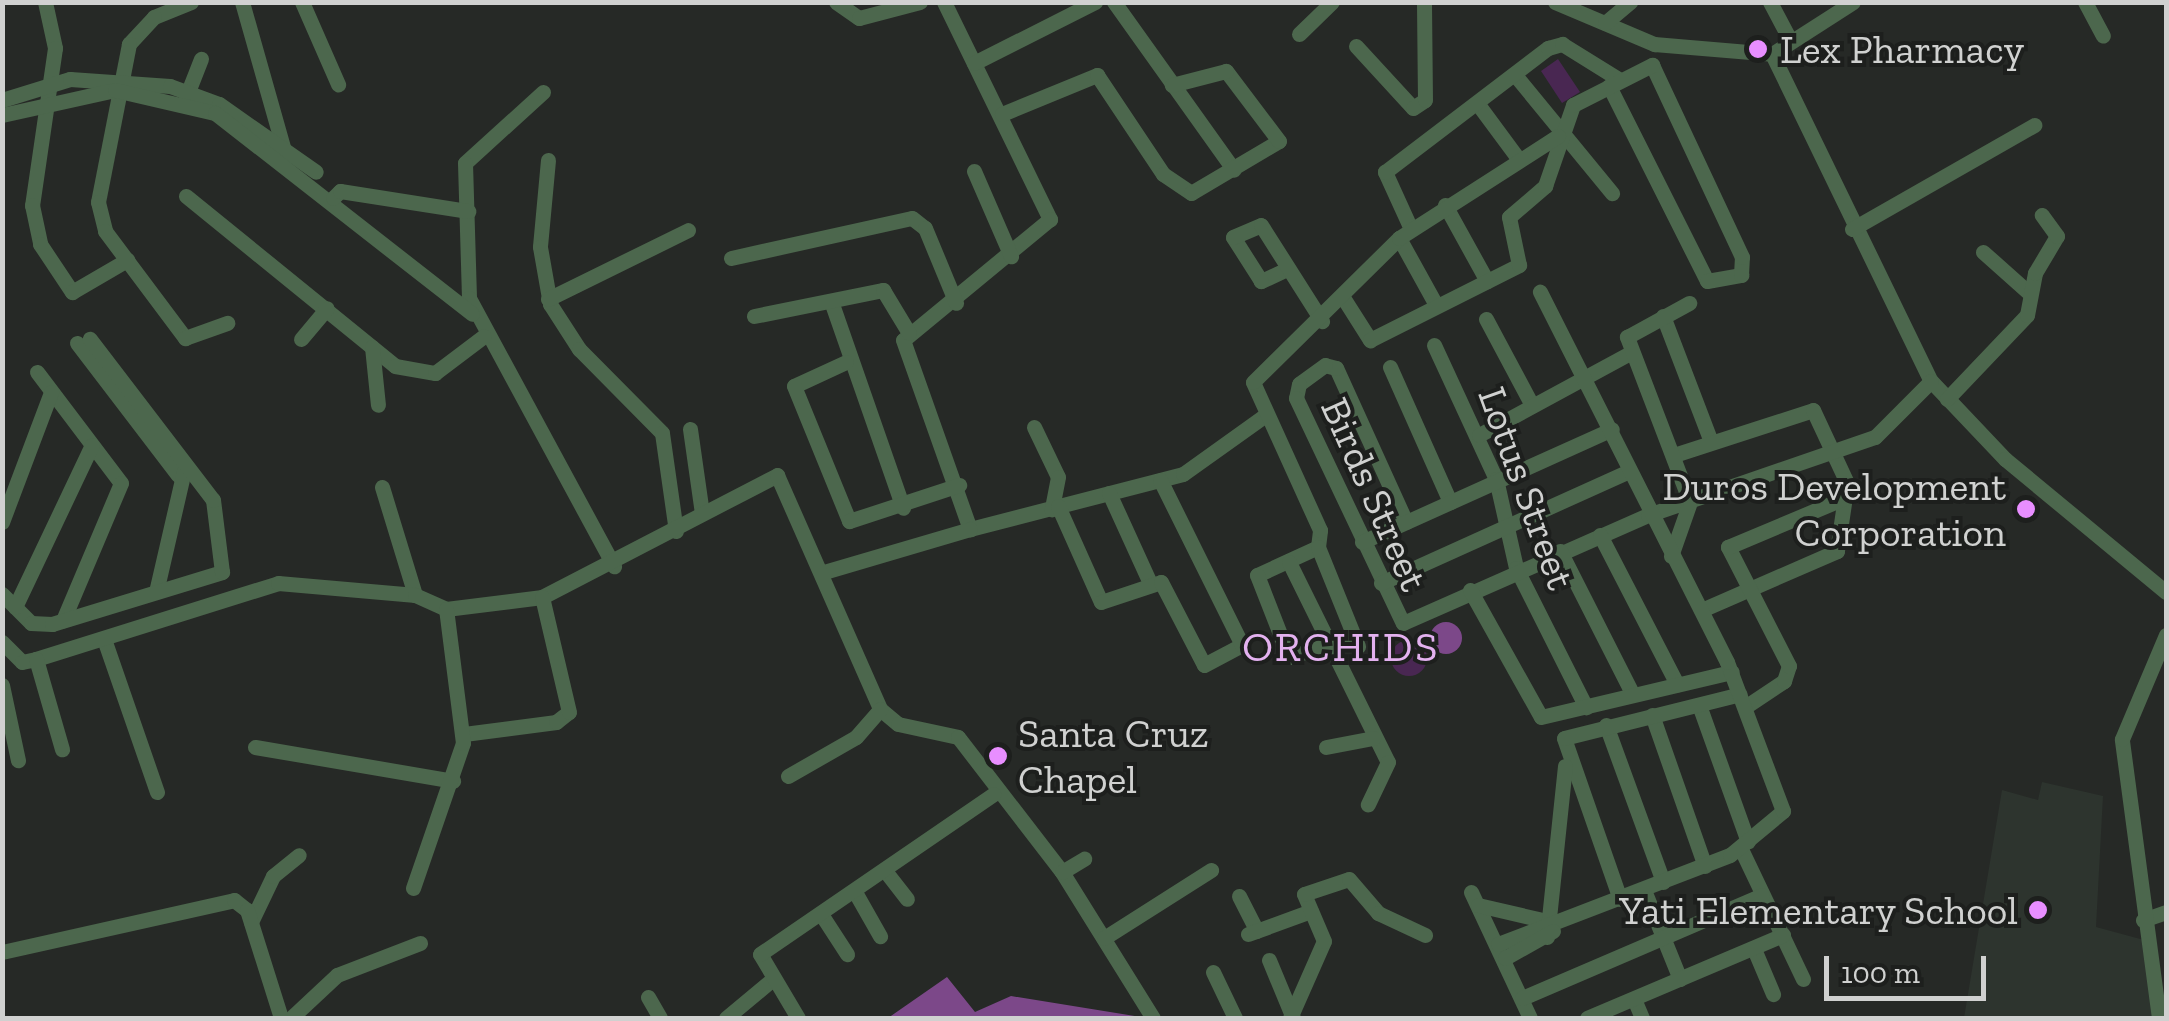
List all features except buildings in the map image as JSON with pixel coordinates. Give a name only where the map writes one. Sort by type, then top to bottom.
[{"type":"street","points":[[45,2],[50,90],[32,205],[46,257],[72,292],[127,260]]},
{"type":"street","points":[[191,2],[135,32],[98,202],[127,260],[185,338],[227,323]]},
{"type":"street","points":[[242,2],[281,150]]},
{"type":"street","points":[[302,2],[338,84]]},
{"type":"street","points":[[836,2],[851,18],[875,8],[920,2]]},
{"type":"street","points":[[974,63],[1094,2]]},
{"type":"street","points":[[1114,2],[1234,170]]},
{"type":"street","points":[[1299,34],[1332,2]]},
{"type":"street","points":[[1356,46],[1393,80],[1413,108],[1426,100],[1421,65],[1424,2]]},
{"type":"street","points":[[1555,2],[1654,44],[1772,54],[1853,2]]},
{"type":"street","points":[[1606,23],[1630,2]]},
{"type":"street","points":[[1770,2],[1790,40]]},
{"type":"street","points":[[2085,2],[2103,36]]},
{"type":"street","points":[[950,4],[974,63],[1050,219],[956,303],[909,333],[903,344],[959,485],[970,529]]},
{"type":"street","points":[[1436,305],[1405,233],[1385,172],[1558,44],[1615,83],[1707,281],[1741,276],[1744,263],[1652,66],[1654,44]]},
{"type":"street","points":[[1772,54],[1852,229],[1931,381],[2166,592]]},
{"type":"street","points":[[186,96],[200,59]]},
{"type":"street","points":[[1393,80],[1421,65]]},
{"type":"street","points":[[1344,299],[1366,340],[1522,262],[1509,216],[1545,186],[1558,136],[1574,105],[1652,66]]},
{"type":"street","points":[[1002,114],[1097,75],[1173,186],[1191,194],[1275,146],[1277,129],[1226,71],[1172,85]]},
{"type":"street","points":[[1515,75],[1558,136],[1581,150],[1612,192]]},
{"type":"street","points":[[2,100],[50,90],[122,85],[186,96],[281,150],[470,306]]},
{"type":"street","points":[[2,115],[50,90]]},
{"type":"street","points":[[542,92],[470,154],[470,306],[614,566]]},
{"type":"street","points":[[1478,103],[1517,157]]},
{"type":"street","points":[[1852,229],[2034,125]]},
{"type":"street","points":[[1318,547],[1257,575],[1289,657],[1356,641],[1318,547],[1320,530],[1264,416],[1253,382],[1344,299],[1405,233],[1517,157],[1558,136]]},
{"type":"street","points":[[548,160],[540,247],[548,299],[579,349],[662,433],[676,531]]},
{"type":"street","points":[[974,171],[1011,256]]},
{"type":"street","points":[[336,194],[468,211]]},
{"type":"street","points":[[186,196],[395,366],[435,373],[484,336]]},
{"type":"street","points":[[1445,206],[1487,280]]},
{"type":"street","points":[[1947,399],[2022,322],[2029,294],[2058,236],[2042,215]]},
{"type":"street","points":[[731,258],[912,218],[926,228],[956,303]]},
{"type":"street","points":[[548,299],[688,230]]},
{"type":"street","points":[[1983,252],[2029,294]]},
{"type":"street","points":[[1288,269],[1322,320]]},
{"type":"street","points":[[754,316],[883,290],[909,333]]},
{"type":"street","points":[[1501,951],[1553,926],[1705,866],[1744,845],[1783,811],[1732,672],[1648,514],[1612,429],[1540,292]]},
{"type":"street","points":[[831,301],[846,362],[903,508]]},
{"type":"street","points":[[1671,556],[1690,502],[1632,352],[1629,334],[1689,303]]},
{"type":"street","points":[[301,339],[326,308]]},
{"type":"street","points":[[1663,316],[1712,442]]},
{"type":"street","points":[[1486,319],[1532,405]]},
{"type":"street","points":[[2,594],[36,624],[63,620],[222,569],[214,503],[184,472],[83,341]]},
{"type":"street","name":"Lotus Street","points":[[1434,345],[1496,480],[1516,568],[1586,707]]},
{"type":"street","points":[[372,347],[378,405]]},
{"type":"street","points":[[1478,435],[1632,352]]},
{"type":"street","points":[[846,362],[794,386],[851,524],[959,485]]},
{"type":"street","name":"Birds Street","points":[[1406,522],[1336,368],[1325,365],[1294,392],[1397,622],[1470,590]]},
{"type":"street","points":[[1390,367],[1450,502]]},
{"type":"street","points":[[37,372],[120,480],[115,502],[63,620]]},
{"type":"street","points":[[1732,672],[1586,707],[1535,714],[1470,590],[1648,514],[1875,437],[1931,381]]},
{"type":"street","points":[[2,522],[51,392]]},
{"type":"street","points":[[1674,455],[1813,410],[1836,452],[1847,497],[1838,551],[1701,610]]},
{"type":"street","points":[[824,572],[1188,472],[1264,416]]},
{"type":"street","points":[[1034,427],[1058,478],[1055,508],[1101,602],[1150,583],[1163,584],[1199,664],[1242,650],[1160,480]]},
{"type":"street","points":[[690,429],[702,513]]},
{"type":"street","points":[[1362,542],[1612,429]]},
{"type":"street","points":[[15,607],[92,445]]},
{"type":"street","points":[[1380,583],[1629,471]]},
{"type":"street","points":[[154,624],[155,592],[184,472]]},
{"type":"street","points":[[2,642],[22,662],[278,583],[416,595],[446,608],[542,598],[614,566],[702,513],[777,475],[824,572],[880,709],[913,729],[955,735],[994,794],[1062,872],[1153,1018]]},
{"type":"street","points":[[382,488],[416,595]]},
{"type":"street","points":[[1109,494],[1150,583]]},
{"type":"street","points":[[1553,926],[1564,738],[1652,714],[1742,700],[1784,681],[1789,666],[1770,616],[1744,590],[1728,560],[1732,541],[1847,497]]},
{"type":"street","points":[[1600,535],[1677,684]]},
{"type":"street","points":[[1560,551],[1633,695]]},
{"type":"street","points":[[1289,562],[1388,765],[1368,804]]},
{"type":"street","points":[[464,734],[556,722],[569,712],[542,598]]},
{"type":"street","points":[[413,888],[453,781],[464,734],[446,608]]},
{"type":"street","points":[[2159,1018],[2122,739],[2166,635]]},
{"type":"street","points":[[104,638],[157,792]]},
{"type":"street","points":[[36,659],[62,749]]},
{"type":"street","points":[[2,686],[18,760]]},
{"type":"street","points":[[1699,705],[1762,895],[1803,978]]},
{"type":"street","points":[[788,776],[856,737],[880,709]]},
{"type":"street","points":[[1652,714],[1705,866]]},
{"type":"street","points":[[1606,725],[1664,882]]},
{"type":"street","points":[[1326,748],[1373,738]]},
{"type":"street","points":[[256,747],[453,781]]},
{"type":"street","points":[[1565,757],[1620,899]]},
{"type":"street","points":[[798,1018],[760,954],[886,872],[994,794]]},
{"type":"street","points":[[251,922],[273,876],[299,855]]},
{"type":"street","points":[[1062,872],[1084,859]]},
{"type":"street","points":[[1104,938],[1211,870]]},
{"type":"street","points":[[886,872],[907,899]]},
{"type":"street","points":[[1291,1018],[1324,941],[1304,894],[1350,879],[1378,913],[1425,935]]},
{"type":"street","points":[[1644,890],[1666,936],[1680,979]]},
{"type":"street","points":[[855,892],[880,936]]},
{"type":"street","points":[[1522,998],[1762,895]]},
{"type":"street","points":[[1240,896],[1252,932],[1312,911]]},
{"type":"street","points":[[1530,1018],[1474,898],[1553,926]]},
{"type":"street","points":[[2,952],[226,900],[241,904],[251,922],[281,1018]]},
{"type":"street","points":[[2143,920],[2166,912]]},
{"type":"street","points":[[821,914],[847,954]]},
{"type":"street","points":[[1587,1018],[1782,936]]},
{"type":"street","points":[[291,1018],[337,974],[420,943]]},
{"type":"street","points":[[1754,949],[1774,994]]},
{"type":"street","points":[[1268,960],[1291,1018]]},
{"type":"street","points":[[1212,972],[1235,1018]]},
{"type":"street","points":[[726,1018],[774,978]]},
{"type":"street","points":[[648,997],[660,1018]]},
{"type":"street","points":[[1634,999],[1642,1018]]},
{"type":"shaded area","points":[[1558,59],[1580,92],[1562,103],[1541,71]]},
{"type":"shaded area","points":[[1446,622],[1457,627],[1462,638],[1457,649],[1446,654],[1435,649],[1430,638],[1435,627]]},
{"type":"shaded area","points":[[1409,640],[1421,646],[1427,658],[1421,670],[1409,676],[1397,670],[1391,658],[1397,646]]},
{"type":"shaded area","name":"Yati Elementary School","points":[[2042,782],[2103,796],[2096,927],[2144,940],[2153,1018],[1964,1018],[2002,790],[2038,800]]},
{"type":"shaded area","points":[[947,977],[975,1012],[1011,996],[1147,1018],[888,1018]]},
{"type":"place","name":"Lex Pharmacy","points":[[1758,49]]},
{"type":"place","name":"Duros Development Corporation","points":[[2026,509]]},
{"type":"place","name":"Santa Cruz Chapel","points":[[998,756]]},
{"type":"place","name":"Yati Elementary School","points":[[2038,910]]},
{"type":"district","name":"ORCHIDS","points":[[1341,647]]}]
